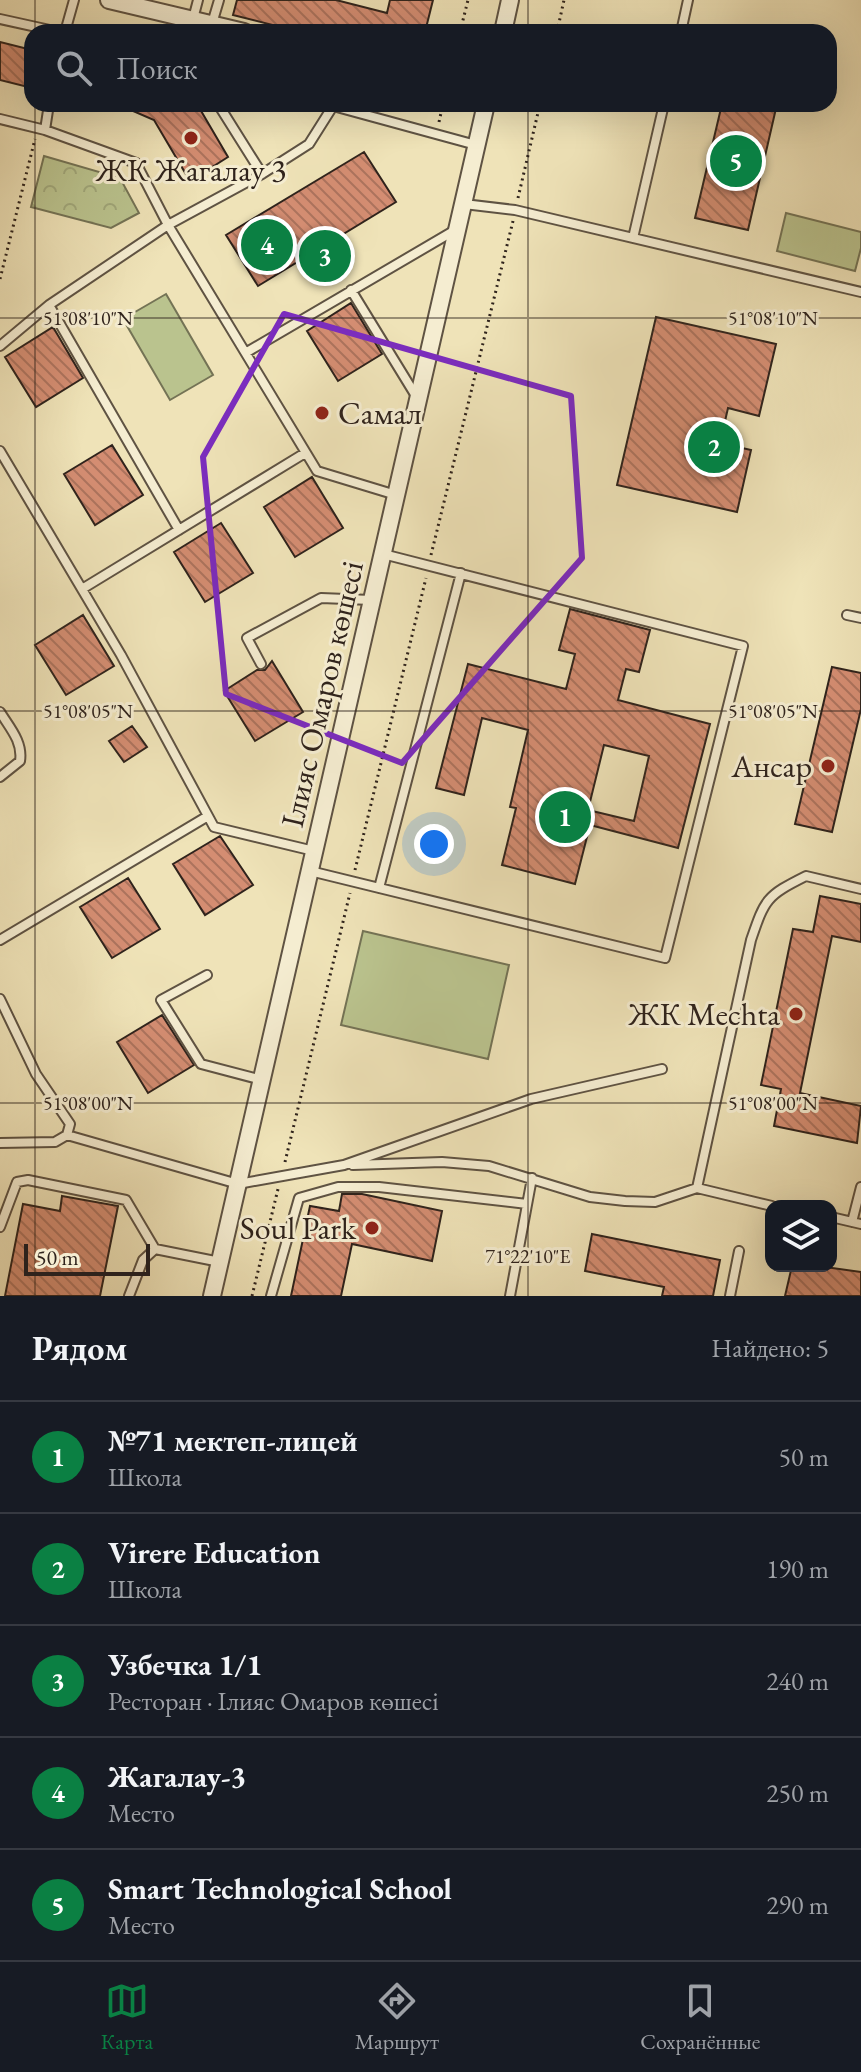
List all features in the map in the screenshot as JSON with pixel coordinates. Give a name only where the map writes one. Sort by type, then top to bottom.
[{"type":"street","points":[[109,0],[203,24]]},
{"type":"street","points":[[505,24],[510,0]]},
{"type":"street","name":"Ілияс Омаров көшесі","points":[[212,1296],[484,112]]},
{"type":"lane","points":[[67,24],[74,0]]},
{"type":"lane","points":[[193,19],[198,0]]},
{"type":"lane","points":[[212,24],[219,0]]},
{"type":"lane","points":[[683,24],[688,0]]},
{"type":"lane","points":[[0,19],[24,24]]},
{"type":"lane","points":[[42,129],[47,112]]},
{"type":"lane","points":[[223,112],[262,174]]},
{"type":"lane","points":[[0,346],[49,305],[168,225],[262,174],[309,144],[327,112]]},
{"type":"lane","points":[[358,112],[476,145]]},
{"type":"lane","points":[[633,238],[662,112]]},
{"type":"lane","points":[[0,119],[42,129],[136,163],[168,225],[317,471],[396,495]]},
{"type":"lane","points":[[463,204],[515,210],[861,292]]},
{"type":"lane","points":[[247,352],[457,229]]},
{"type":"lane","points":[[351,290],[418,400]]},
{"type":"lane","points":[[49,305],[179,530]]},
{"type":"lane","points":[[0,451],[121,655],[214,827],[315,851]]},
{"type":"lane","points":[[82,589],[305,453]]},
{"type":"lane","points":[[310,871],[665,958],[743,646],[383,554]]},
{"type":"lane","points":[[379,888],[461,573]]},
{"type":"lane","points":[[261,664],[247,638],[321,598],[372,600]]},
{"type":"lane","points":[[847,615],[861,618]]},
{"type":"lane","points":[[0,712],[19,742],[21,753],[20,761],[0,777]]},
{"type":"lane","points":[[0,940],[208,816]]},
{"type":"lane","points":[[697,1188],[751,940],[764,904],[782,888],[806,876],[861,889]]},
{"type":"lane","points":[[207,975],[161,1000],[201,1064],[262,1080]]},
{"type":"lane","points":[[0,999],[36,1074],[69,1119],[67,1135]]},
{"type":"lane","points":[[0,1143],[55,1142],[67,1135],[238,1184],[344,1165],[531,1099],[662,1069]]},
{"type":"lane","points":[[344,1165],[442,1162],[489,1166],[590,1197],[655,1202],[697,1188],[765,1204]]},
{"type":"lane","points":[[510,1296],[532,1178]]},
{"type":"lane","points":[[0,1227],[17,1182],[28,1180],[126,1200],[155,1249],[220,1263]]},
{"type":"lane","points":[[271,1296],[299,1198],[338,1187],[379,1187],[527,1204]]},
{"type":"lane","points":[[837,1218],[857,1223],[861,1187]]},
{"type":"lane","points":[[129,1296],[143,1260],[155,1249]]},
{"type":"lane","points":[[730,1296],[739,1251]]},
{"type":"path","points":[[462,24],[468,0]]},
{"type":"path","points":[[559,24],[564,0]]},
{"type":"path","points":[[437,133],[441,112]]},
{"type":"path","points":[[252,1296],[538,112]]},
{"type":"path","points":[[0,279],[42,129]]},
{"type":"highlighted area","points":[[284,314],[571,396],[582,558],[402,763],[226,694],[203,457]]},
{"type":"green space","points":[[44,156],[120,178],[139,213],[111,228],[31,207]]},
{"type":"green space","points":[[786,213],[861,232],[861,248],[855,271],[777,251]]},
{"type":"green space","points":[[166,294],[213,375],[170,400],[123,319]]},
{"type":"green space","points":[[363,931],[509,965],[488,1059],[341,1025]]},
{"type":"building","points":[[237,0],[336,0],[387,13],[390,0],[433,0],[427,24],[268,24],[233,15]]},
{"type":"building","name":"ЖК Жагалау 3","points":[[0,42],[24,48],[24,86],[0,80]]},
{"type":"building","name":"ЖК Жагалау 3","points":[[136,112],[202,112],[228,157],[190,181],[154,120]]},
{"type":"building","points":[[720,112],[775,112],[748,230],[695,218]]},
{"type":"building","points":[[364,152],[396,202],[258,286],[226,235]]},
{"type":"building","points":[[351,303],[382,354],[338,381],[307,331]]},
{"type":"building","points":[[656,317],[776,344],[759,416],[728,408],[720,443],[751,450],[737,512],[617,485]]},
{"type":"building","points":[[53,327],[83,378],[36,407],[5,357]]},
{"type":"building","points":[[112,445],[143,495],[95,525],[64,474]]},
{"type":"building","points":[[312,477],[343,528],[295,557],[264,507]]},
{"type":"building","points":[[221,523],[253,573],[205,602],[174,552]]},
{"type":"building","points":[[570,609],[650,630],[639,672],[626,669],[618,700],[710,724],[678,848],[590,825],[575,884],[502,865],[516,808],[510,807],[528,730],[482,718],[464,795],[436,788],[468,664],[566,689],[575,654],[559,650]],"holes":[[[604,745],[649,756],[634,821],[588,810]]]},
{"type":"building","points":[[83,615],[114,666],[66,695],[35,645]]},
{"type":"building","points":[[272,661],[303,712],[255,741],[224,691],[257,670],[265,670]]},
{"type":"building","name":"Ансар","points":[[832,667],[861,673],[861,709],[832,832],[795,824]]},
{"type":"building","points":[[132,726],[147,747],[124,762],[109,741]]},
{"type":"building","points":[[220,836],[253,885],[205,915],[173,864]]},
{"type":"building","points":[[128,878],[160,929],[112,958],[80,907]]},
{"type":"building","name":"ЖК Mechta","points":[[820,896],[861,904],[861,942],[832,936],[800,1093],[861,1106],[857,1143],[774,1126],[781,1089],[761,1085],[793,929],[813,932]]},
{"type":"building","points":[[162,1015],[194,1065],[148,1093],[117,1042]]},
{"type":"building","name":"Soul Park","points":[[342,1194],[362,1194],[442,1211],[432,1261],[352,1244],[341,1296],[291,1296],[310,1206],[339,1211]]},
{"type":"building","points":[[62,1196],[118,1206],[100,1296],[5,1296],[23,1204],[60,1211]]},
{"type":"building","points":[[592,1234],[720,1260],[713,1296],[662,1296],[664,1287],[585,1271]]},
{"type":"building","points":[[837,1269],[861,1272],[861,1296],[785,1296],[791,1272],[837,1272]]},
{"type":"place","name":"ЖК Жагалау 3","points":[[191,138]]},
{"type":"place","name":"Smart Technological School","points":[[736,161]]},
{"type":"place","name":"Жагалау-3","points":[[267,245]]},
{"type":"place","name":"Узбечка 1/1","points":[[325,256]]},
{"type":"place","name":"Самал","points":[[322,413]]},
{"type":"place","name":"Virere Education","points":[[714,447]]},
{"type":"place","name":"Ансар","points":[[828,766]]},
{"type":"place","name":"№71 мектеп-лицей","points":[[565,817]]},
{"type":"place","name":"ЖК Mechta","points":[[796,1014]]},
{"type":"place","name":"Soul Park","points":[[372,1228]]}]
